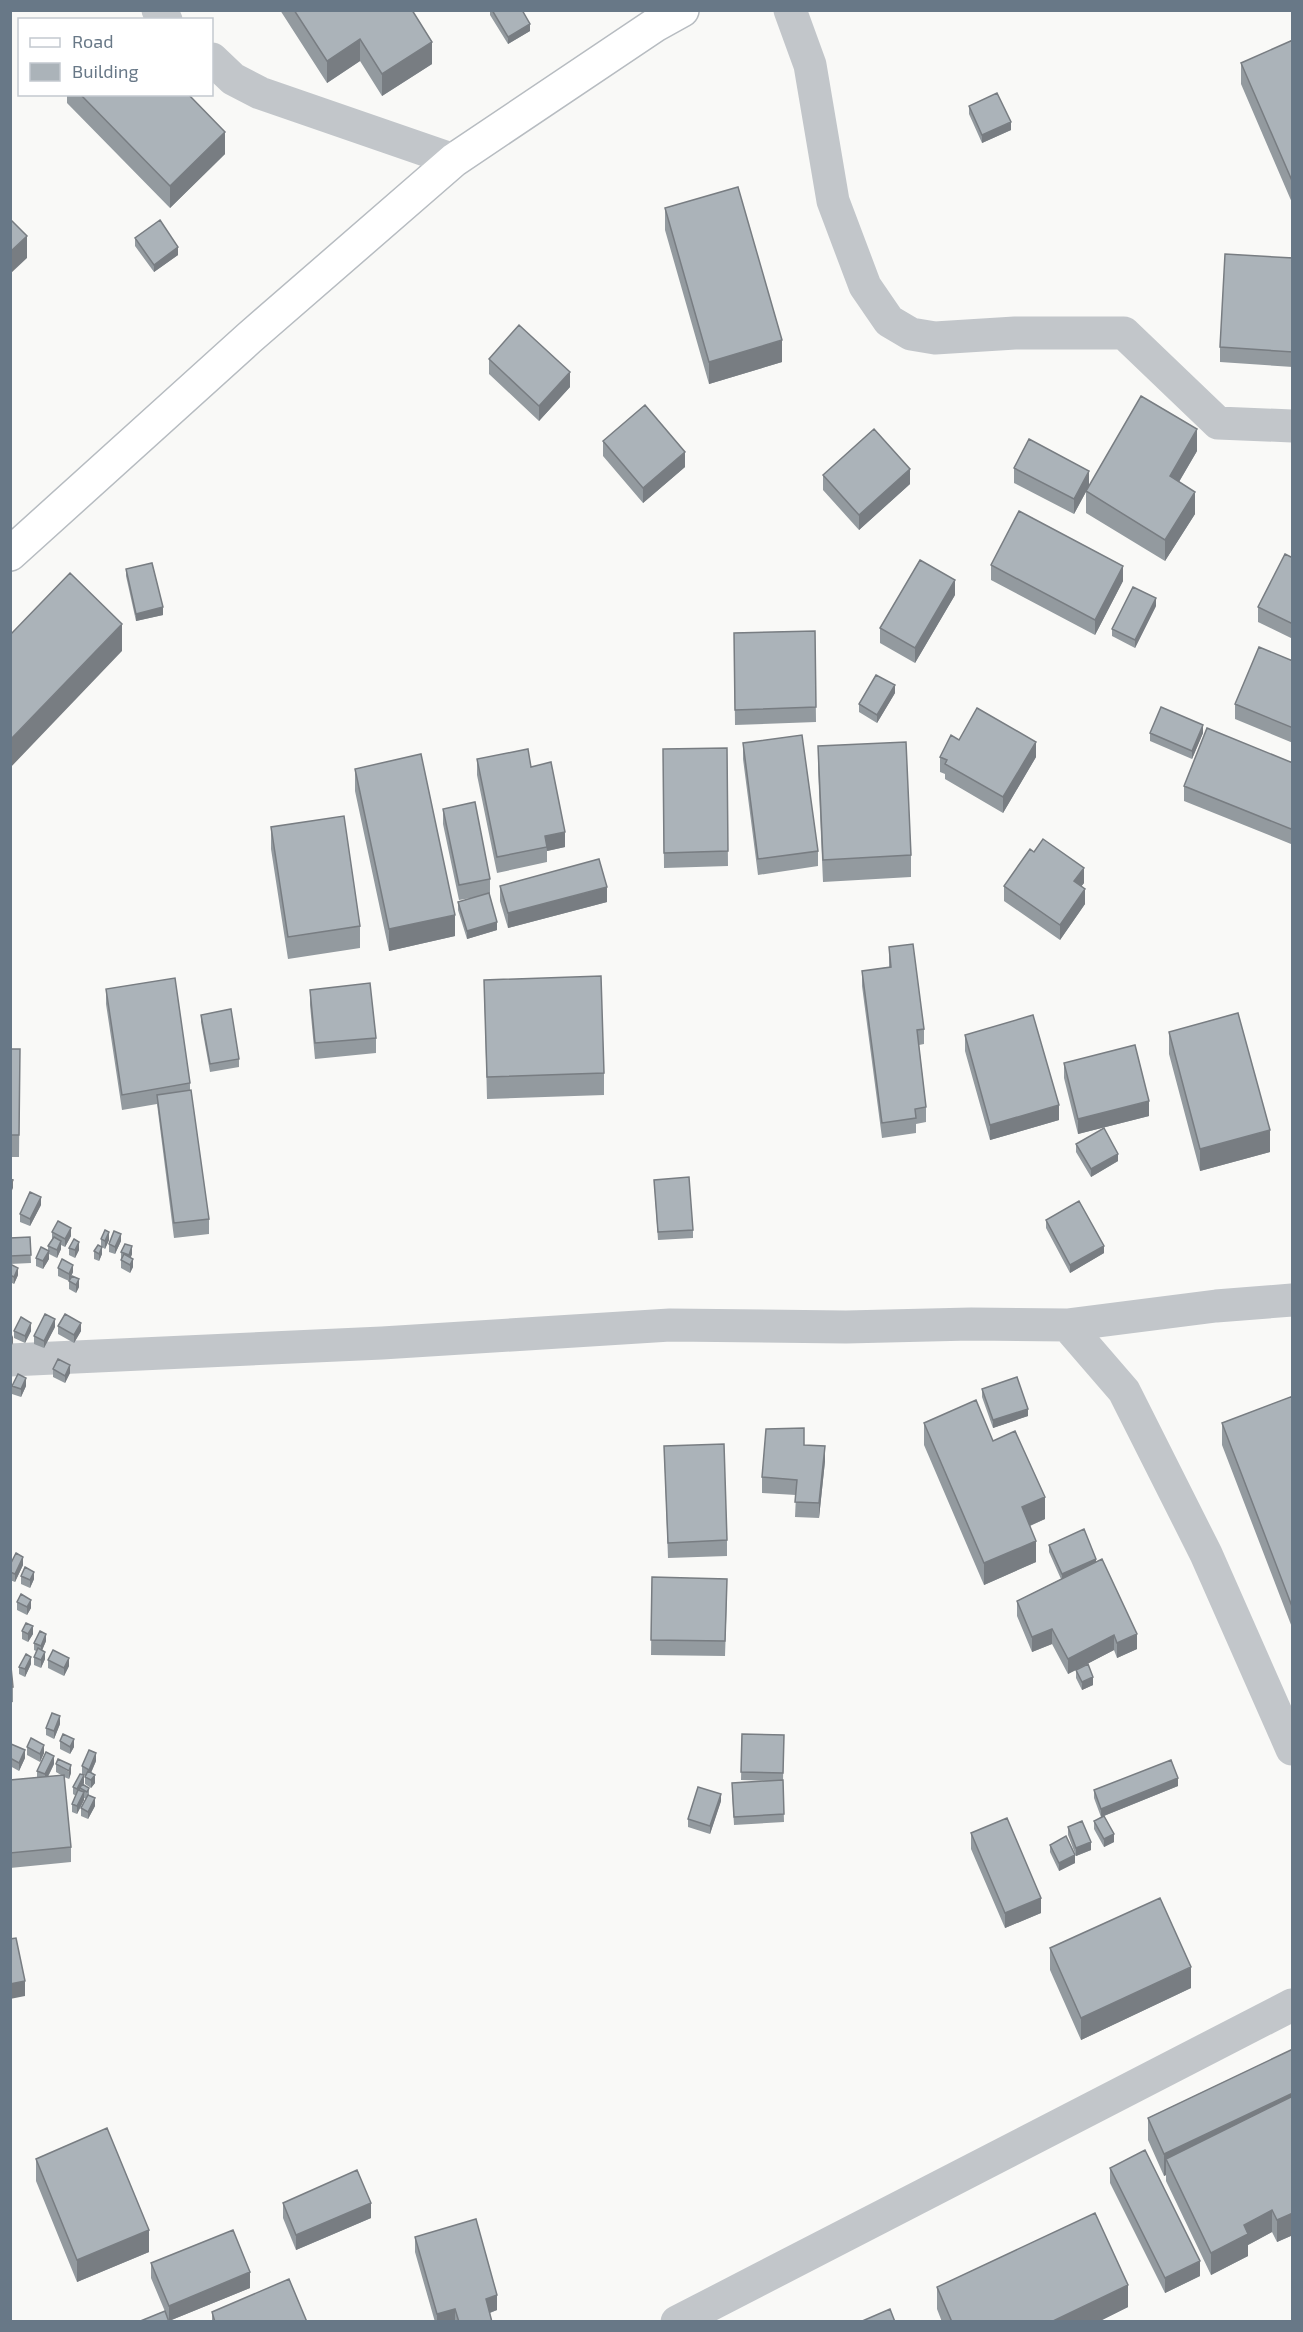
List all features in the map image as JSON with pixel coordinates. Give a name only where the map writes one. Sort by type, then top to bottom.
[{"type":"street","points":[[10,554],[249,338],[454,160],[682,10]]},
{"type":"street","points":[[790,10],[810,65],[833,201],[865,286],[889,321],[911,334],[935,338],[1015,333],[1124,333],[1218,423],[1293,426]]},
{"type":"street","points":[[213,60],[234,79],[260,93],[454,160]]},
{"type":"street","points":[[10,1360],[382,1343],[670,1325],[846,1327],[971,1324],[1067,1325],[1216,1306],[1293,1300]]},
{"type":"street","points":[[1067,1325],[1124,1391],[1206,1554],[1293,1749]]},
{"type":"street","points":[[696,2317],[1293,2005]]},
{"type":"building","points":[[294,10],[412,10],[432,42],[382,74],[360,39],[327,61]]},
{"type":"building","points":[[492,10],[522,10],[530,24],[508,37]]},
{"type":"building","points":[[1293,40],[1293,183],[1241,63]]},
{"type":"building","points":[[997,93],[1011,122],[982,135],[969,106]]},
{"type":"building","points":[[82,96],[190,96],[225,132],[170,186]]},
{"type":"building","points":[[738,187],[782,340],[709,362],[665,208]]},
{"type":"building","points":[[10,219],[27,236],[10,252]]},
{"type":"building","points":[[160,220],[178,247],[154,265],[135,238]]},
{"type":"building","points":[[1225,254],[1293,258],[1293,352],[1220,347]]},
{"type":"building","points":[[519,325],[570,372],[539,406],[489,359]]},
{"type":"building","points":[[1141,396],[1197,429],[1170,476],[1195,492],[1165,540],[1086,491]]},
{"type":"building","points":[[645,405],[685,452],[643,488],[603,441]]},
{"type":"building","points":[[874,429],[910,469],[859,515],[823,475]]},
{"type":"building","points":[[1029,439],[1089,471],[1074,499],[1014,468]]},
{"type":"building","points":[[1019,511],[1123,566],[1095,620],[991,565]]},
{"type":"building","points":[[1285,554],[1293,558],[1293,624],[1258,607]]},
{"type":"building","points":[[920,560],[955,580],[915,648],[880,628]]},
{"type":"building","points":[[152,563],[163,607],[136,614],[126,569]]},
{"type":"building","points":[[70,573],[122,624],[10,740],[10,635]]},
{"type":"building","points":[[1133,587],[1156,598],[1135,640],[1112,629]]},
{"type":"building","points":[[815,631],[816,707],[735,710],[734,633]]},
{"type":"building","points":[[1259,647],[1293,661],[1293,728],[1235,704]]},
{"type":"building","points":[[876,675],[895,685],[877,715],[859,704]]},
{"type":"building","points":[[1161,707],[1203,725],[1192,751],[1150,733]]},
{"type":"building","points":[[977,708],[1036,742],[1003,797],[945,764],[947,760],[940,757],[951,735],[959,740]]},
{"type":"building","points":[[1207,728],[1293,763],[1293,825],[1291,829],[1184,786]]},
{"type":"building","points":[[802,735],[818,851],[758,859],[743,743]]},
{"type":"building","points":[[906,742],[911,855],[823,860],[818,746]]},
{"type":"building","points":[[727,748],[728,851],[664,853],[663,749]]},
{"type":"building","points":[[528,749],[531,767],[551,762],[565,832],[545,836],[547,847],[497,857],[477,759]]},
{"type":"building","points":[[421,754],[455,915],[389,929],[355,769]]},
{"type":"building","points":[[475,802],[490,879],[459,885],[443,809]]},
{"type":"building","points":[[344,816],[360,926],[288,937],[271,827]]},
{"type":"building","points":[[1043,839],[1084,868],[1074,881],[1085,889],[1060,925],[1004,886],[1030,849],[1034,852]]},
{"type":"building","points":[[599,859],[607,887],[508,913],[500,886]]},
{"type":"building","points":[[489,893],[497,922],[467,931],[458,902]]},
{"type":"building","points":[[913,944],[924,1029],[917,1030],[926,1107],[915,1109],[916,1118],[882,1123],[862,971],[891,967],[889,947]]},
{"type":"building","points":[[601,976],[604,1073],[487,1077],[484,980]]},
{"type":"building","points":[[175,978],[190,1083],[122,1095],[106,989]]},
{"type":"building","points":[[370,983],[376,1038],[315,1043],[310,990]]},
{"type":"building","points":[[231,1009],[239,1059],[210,1064],[201,1015]]},
{"type":"building","points":[[1238,1013],[1270,1130],[1200,1149],[1169,1032]]},
{"type":"building","points":[[1033,1015],[1059,1105],[990,1125],[965,1035]]},
{"type":"building","points":[[1135,1045],[1149,1101],[1078,1119],[1064,1063]]},
{"type":"building","points":[[10,1049],[20,1049],[19,1135],[10,1135]]},
{"type":"building","points":[[191,1090],[209,1219],[174,1223],[157,1095]]},
{"type":"building","points":[[1104,1128],[1118,1154],[1091,1169],[1076,1144]]},
{"type":"building","points":[[689,1177],[693,1230],[658,1232],[654,1180]]},
{"type":"building","points":[[30,1192],[41,1197],[30,1219],[20,1214]]},
{"type":"building","points":[[1079,1201],[1104,1246],[1070,1265],[1046,1220]]},
{"type":"building","points":[[58,1221],[71,1228],[65,1239],[52,1232]]},
{"type":"building","points":[[105,1230],[109,1232],[105,1241],[101,1239]]},
{"type":"building","points":[[114,1231],[121,1234],[115,1247],[109,1244]]},
{"type":"building","points":[[30,1237],[31,1255],[10,1256],[10,1238]]},
{"type":"building","points":[[54,1237],[61,1241],[57,1250],[48,1246]]},
{"type":"building","points":[[74,1239],[79,1242],[75,1250],[69,1248]]},
{"type":"building","points":[[125,1244],[132,1246],[129,1255],[121,1252]]},
{"type":"building","points":[[98,1245],[102,1247],[99,1254],[94,1251]]},
{"type":"building","points":[[41,1247],[49,1251],[43,1261],[36,1258]]},
{"type":"building","points":[[124,1254],[133,1259],[130,1265],[121,1260]]},
{"type":"building","points":[[62,1259],[73,1265],[69,1274],[58,1268]]},
{"type":"building","points":[[10,1264],[18,1268],[14,1277],[10,1275]]},
{"type":"building","points":[[72,1276],[79,1279],[76,1285],[69,1281]]},
{"type":"building","points":[[45,1314],[55,1319],[44,1341],[34,1336]]},
{"type":"building","points":[[65,1314],[81,1323],[74,1335],[58,1326]]},
{"type":"building","points":[[21,1317],[31,1323],[25,1336],[14,1331]]},
{"type":"building","points":[[58,1359],[70,1365],[65,1376],[53,1369]]},
{"type":"building","points":[[18,1374],[26,1378],[21,1389],[12,1386]]},
{"type":"building","points":[[1017,1377],[1028,1409],[993,1420],[982,1389]]},
{"type":"building","points":[[1293,1396],[1293,1609],[1222,1423]]},
{"type":"building","points":[[976,1400],[993,1441],[1015,1431],[1045,1497],[1022,1507],[1036,1541],[984,1563],[924,1423]]},
{"type":"building","points":[[804,1428],[804,1445],[825,1446],[819,1503],[795,1502],[797,1480],[762,1477],[766,1429]]},
{"type":"building","points":[[724,1444],[727,1540],[668,1543],[664,1446]]},
{"type":"building","points":[[1084,1529],[1096,1559],[1062,1574],[1049,1545]]},
{"type":"building","points":[[16,1553],[23,1557],[15,1574],[10,1572],[10,1565]]},
{"type":"building","points":[[1102,1559],[1137,1634],[1117,1643],[1114,1635],[1068,1659],[1052,1629],[1032,1637],[1017,1601]]},
{"type":"building","points":[[25,1567],[34,1572],[30,1580],[21,1576]]},
{"type":"building","points":[[652,1577],[727,1579],[725,1641],[651,1640]]},
{"type":"building","points":[[21,1594],[31,1600],[27,1607],[17,1602]]},
{"type":"building","points":[[26,1623],[33,1626],[28,1634],[22,1631]]},
{"type":"building","points":[[40,1631],[46,1634],[41,1646],[34,1643]]},
{"type":"building","points":[[38,1648],[45,1652],[41,1660],[34,1657]]},
{"type":"building","points":[[53,1650],[69,1658],[64,1668],[48,1660]]},
{"type":"building","points":[[26,1654],[31,1657],[25,1669],[19,1667]]},
{"type":"building","points":[[10,1657],[13,1687],[10,1687]]},
{"type":"building","points":[[1088,1664],[1093,1677],[1082,1682],[1076,1670]]},
{"type":"building","points":[[52,1713],[60,1716],[54,1731],[46,1728]]},
{"type":"building","points":[[63,1734],[74,1739],[70,1747],[60,1741]]},
{"type":"building","points":[[742,1734],[784,1735],[783,1773],[741,1772]]},
{"type":"building","points":[[31,1738],[44,1745],[40,1754],[27,1747]]},
{"type":"building","points":[[11,1744],[25,1750],[19,1763],[10,1758]]},
{"type":"building","points":[[89,1750],[96,1753],[89,1770],[82,1766]]},
{"type":"building","points":[[46,1752],[54,1756],[45,1774],[37,1771]]},
{"type":"building","points":[[58,1759],[71,1765],[69,1771],[56,1764]]},
{"type":"building","points":[[1171,1760],[1178,1778],[1101,1809],[1094,1790]]},
{"type":"building","points":[[88,1771],[95,1775],[91,1780],[85,1777]]},
{"type":"building","points":[[80,1774],[84,1775],[77,1789],[73,1787]]},
{"type":"building","points":[[64,1775],[71,1847],[10,1853],[10,1780]]},
{"type":"building","points":[[783,1780],[784,1814],[734,1817],[732,1783]]},
{"type":"building","points":[[82,1784],[89,1788],[87,1792],[80,1788]]},
{"type":"building","points":[[698,1787],[721,1794],[710,1826],[688,1819]]},
{"type":"building","points":[[78,1790],[84,1792],[77,1806],[72,1804]]},
{"type":"building","points":[[88,1795],[95,1798],[88,1812],[81,1808]]},
{"type":"building","points":[[1104,1816],[1114,1834],[1104,1839],[1094,1821]]},
{"type":"building","points":[[1007,1818],[1041,1898],[1005,1913],[971,1833]]},
{"type":"building","points":[[1082,1821],[1091,1842],[1076,1848],[1068,1827]]},
{"type":"building","points":[[1066,1836],[1075,1855],[1059,1863],[1050,1845]]},
{"type":"building","points":[[1160,1898],[1191,1967],[1081,2018],[1050,1948]]},
{"type":"building","points":[[16,1938],[25,1981],[10,1984],[10,1939]]},
{"type":"building","points":[[1293,2049],[1293,2093],[1164,2154],[1148,2118]]},
{"type":"building","points":[[1293,2096],[1293,2213],[1277,2220],[1272,2210],[1244,2225],[1248,2234],[1211,2253],[1166,2159]]},
{"type":"building","points":[[107,2128],[149,2230],[77,2260],[36,2159]]},
{"type":"building","points":[[1145,2150],[1200,2261],[1165,2278],[1110,2168]]},
{"type":"building","points":[[357,2170],[371,2203],[296,2235],[283,2203]]},
{"type":"building","points":[[1095,2213],[1128,2285],[1051,2322],[952,2322],[937,2287]]},
{"type":"building","points":[[476,2219],[497,2295],[486,2299],[492,2322],[459,2322],[455,2309],[437,2314],[415,2237]]},
{"type":"building","points":[[233,2230],[250,2272],[169,2306],[151,2263]]},
{"type":"building","points":[[289,2279],[307,2322],[215,2322],[212,2312]]},
{"type":"building","points":[[890,2309],[895,2322],[860,2322]]},
{"type":"building","points":[[165,2311],[169,2322],[138,2322]]}]
